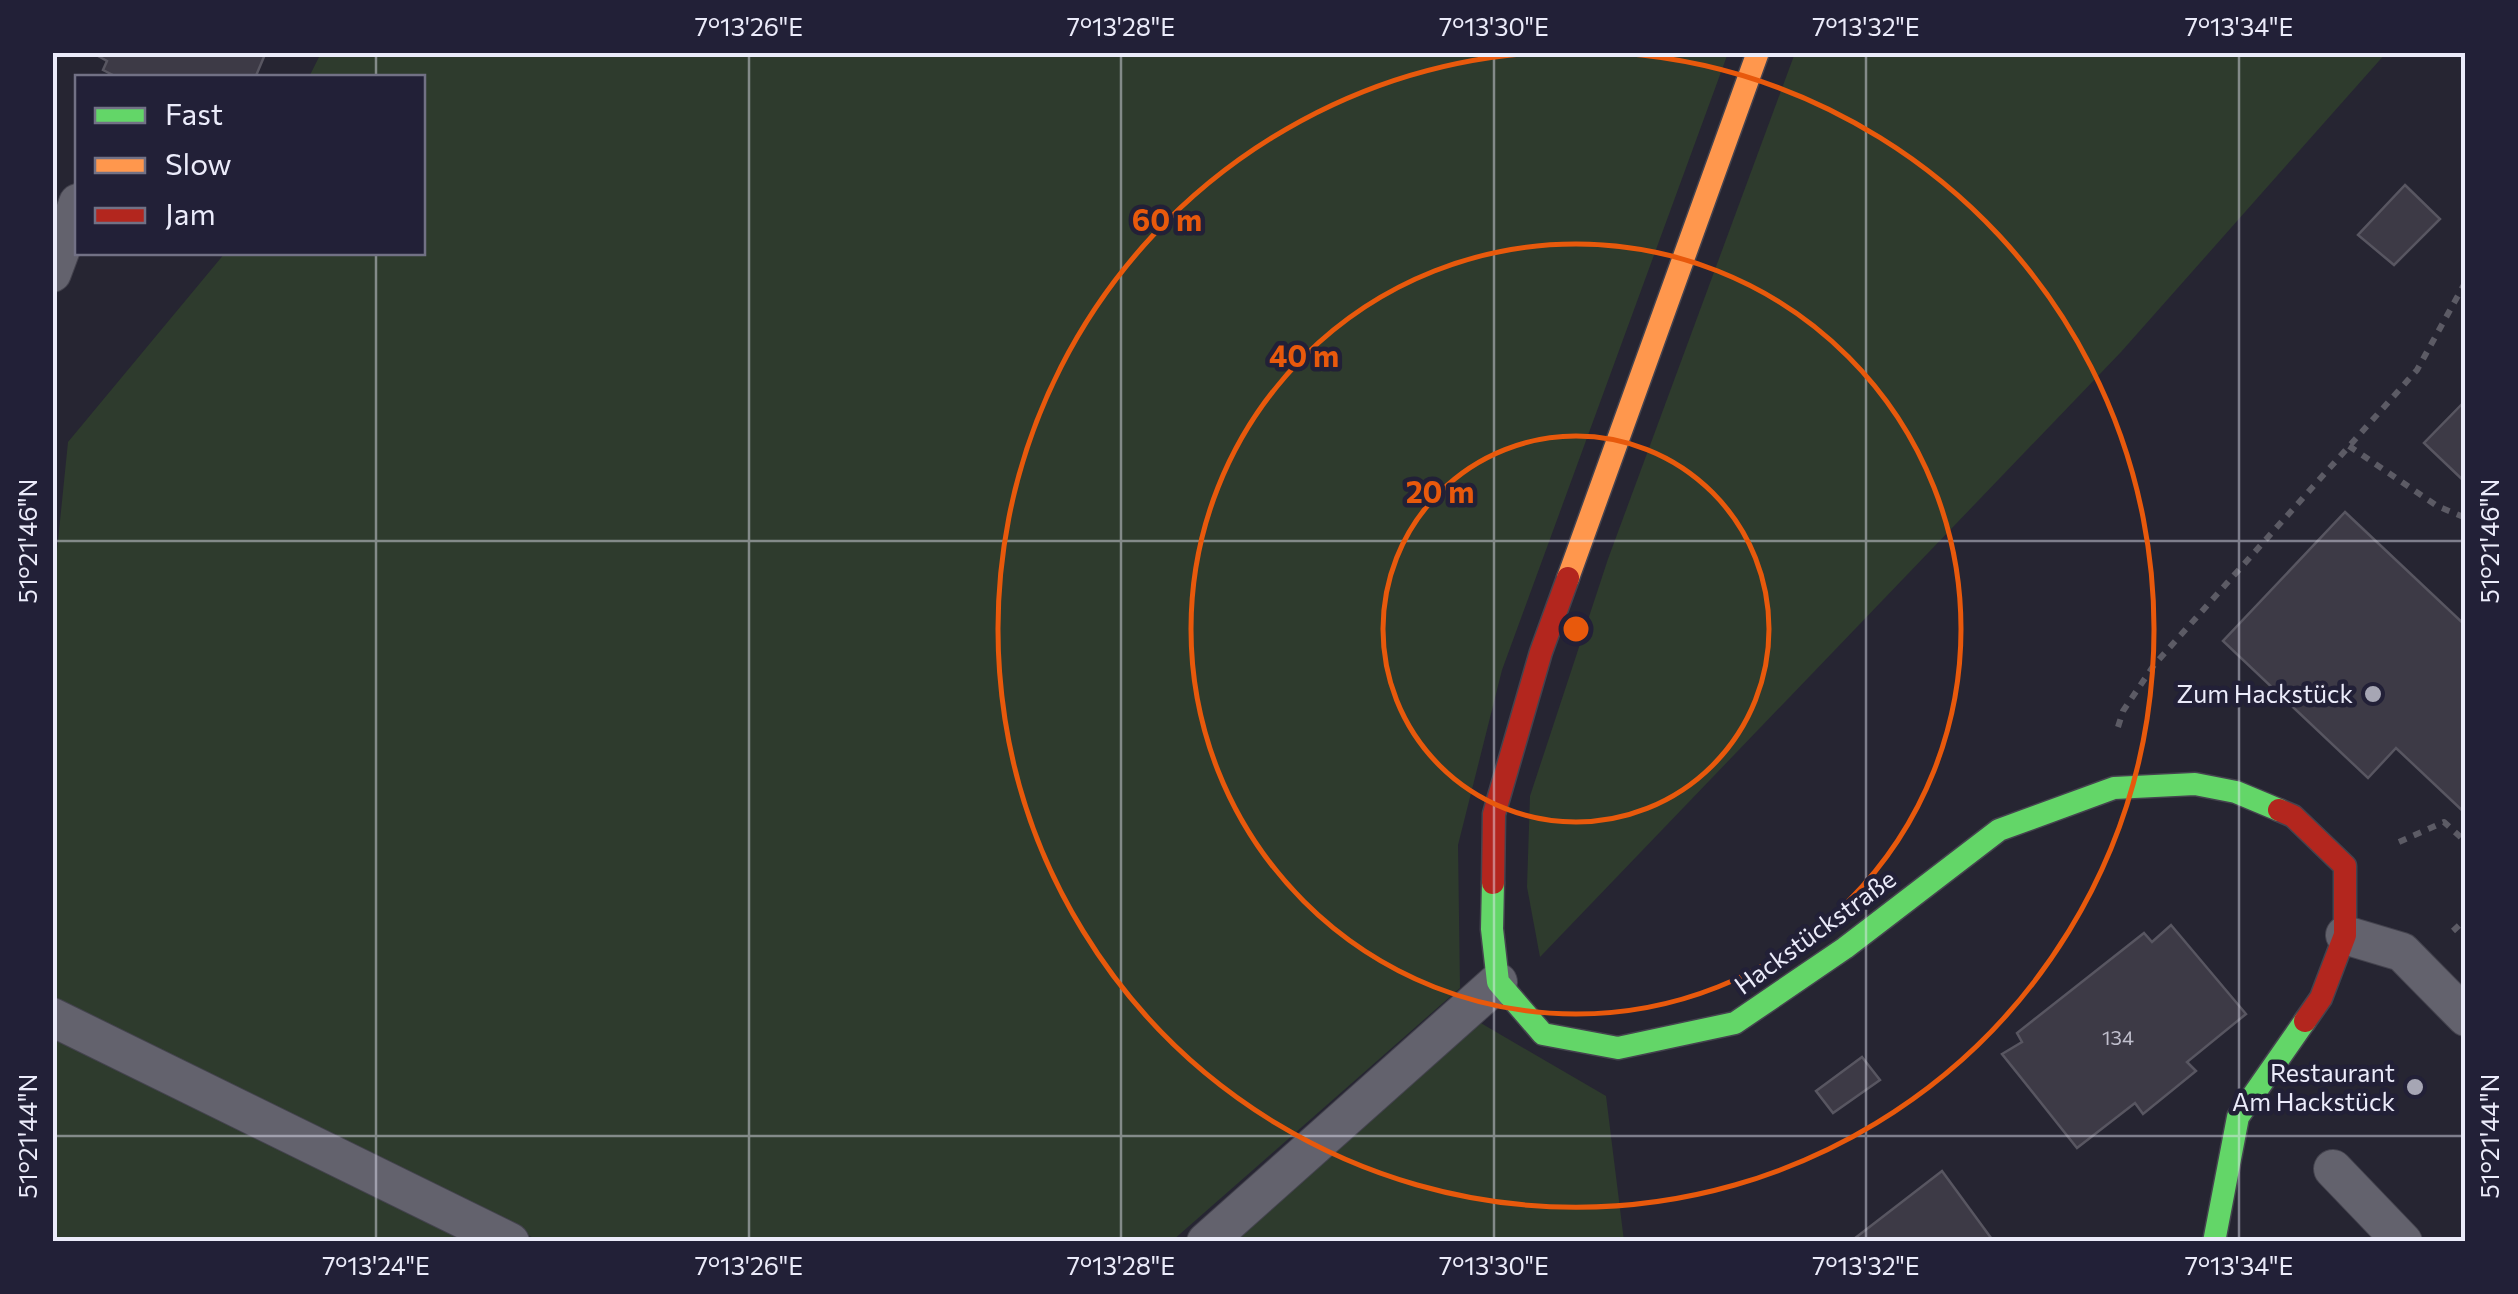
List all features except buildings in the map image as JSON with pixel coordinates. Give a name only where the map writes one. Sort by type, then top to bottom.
[{"type":"street","points":[[1498,982],[1492,929],[1494,814],[1541,652],[1758,52]]},
{"type":"street","name":"Hackstückstraße","points":[[1498,982],[1543,1034],[1618,1048],[1735,1023],[1845,948],[2000,830],[2114,788],[2195,784],[2236,792],[2293,816],[2345,866]]},
{"type":"street","points":[[2214,1242],[2238,1117],[2321,998],[2346,935],[2345,866]]},
{"type":"lane","points":[[52,273],[75,211]]},
{"type":"lane","points":[[2346,935],[2402,952],[2466,1017]]},
{"type":"lane","points":[[1206,1242],[1498,982]]},
{"type":"lane","points":[[52,1017],[510,1242]]},
{"type":"lane","points":[[2333,1169],[2403,1242]]},
{"type":"path","points":[[2114,788],[2111,746],[2124,711],[2154,665],[2416,370],[2466,281]]},
{"type":"path","points":[[2349,446],[2437,506],[2466,518]]},
{"type":"path","points":[[2345,866],[2444,822],[2466,842]]},
{"type":"green space","points":[[314,53],[1728,53],[1502,670],[1458,845],[1460,988],[1172,1241],[540,1241],[54,1004],[52,600],[68,442],[223,255],[425,255],[425,75],[310,75],[319,57]]},
{"type":"green space","points":[[1795,53],[2386,53],[2121,352],[1540,957],[1527,887],[1530,796],[1608,559]]},
{"type":"green space","points":[[1479,1022],[1606,1096],[1624,1241],[1213,1242]]},
{"type":"green space","points":[[53,1028],[506,1241],[53,1241]]},
{"type":"traffic: fast","points":[[1493,883],[1492,929],[1498,982],[1543,1034],[1618,1048],[1735,1023],[1845,948],[1999,830],[2114,788],[2195,784],[2236,792],[2279,810]]},
{"type":"traffic: fast","points":[[2214,1242],[2238,1117],[2305,1021]]},
{"type":"traffic: slow","points":[[1568,578],[1758,52]]},
{"type":"traffic: jam","points":[[1493,883],[1494,814],[1541,652],[1568,578]]},
{"type":"traffic: jam","points":[[2279,810],[2293,816],[2345,866],[2345,935],[2321,998],[2305,1021]]},
{"type":"place","name":"Zum Hackstück","points":[[2373,694]]},
{"type":"place","name":"Restaurant Am Hackstück","points":[[2415,1087]]}]
